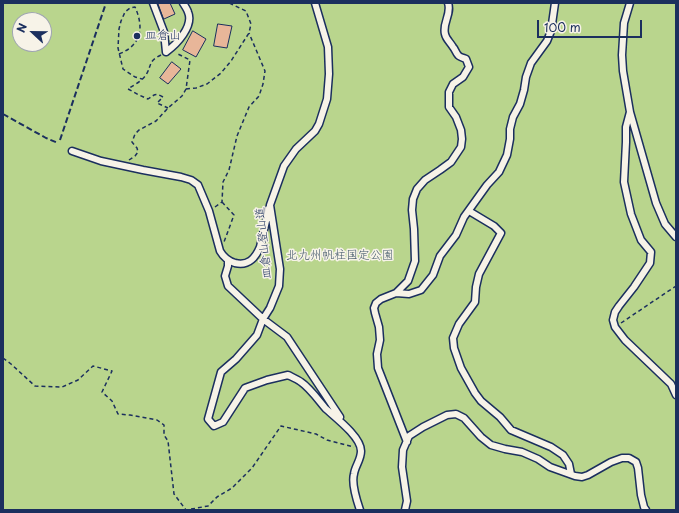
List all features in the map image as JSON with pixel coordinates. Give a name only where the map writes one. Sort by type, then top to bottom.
[{"type":"street","points":[[153,3],[164,32],[166,52],[174,47],[188,26],[189,13],[183,3]]},
{"type":"street","name":"皿倉山登山道","points":[[315,3],[328,47],[329,74],[327,99],[319,124],[315,131],[296,149],[284,166],[270,205],[280,269],[280,286],[263,319],[257,335],[236,359],[221,372],[208,419],[214,426],[223,422],[245,388],[267,380],[288,375],[302,382],[326,409],[345,426],[356,439],[361,449]]},
{"type":"street","points":[[407,442],[378,368],[377,354],[380,340],[379,327],[374,308],[376,303],[381,299],[396,293],[408,281],[415,261],[412,210],[413,199],[417,189],[425,180],[451,162],[461,148],[461,130],[456,117],[449,107],[449,92],[453,84],[463,77],[469,67],[466,59],[458,55],[453,46],[447,40],[444,32],[448,16],[448,3]]},
{"type":"street","points":[[396,293],[409,294],[421,290],[433,275],[440,256],[456,235],[464,217],[487,185],[499,172],[507,155],[510,129],[513,118],[520,104],[526,77],[531,63],[547,41],[551,31],[555,3]]},
{"type":"street","points":[[630,3],[624,23],[622,55],[623,71],[630,112],[656,203],[665,224],[676,237]]},
{"type":"street","points":[[630,112],[626,127],[624,182],[631,214],[641,240],[651,252],[650,263],[615,312],[615,327],[625,340],[671,384],[676,395]]},
{"type":"street","points":[[72,151],[101,161],[191,180],[198,185],[209,212],[220,251],[228,261],[241,264],[246,263],[258,253],[270,205]]},
{"type":"street","points":[[469,211],[494,226],[501,233],[479,274],[475,302],[459,324],[453,338],[454,348],[461,368],[481,401],[500,417],[512,430],[551,447],[563,455],[569,464],[571,474]]},
{"type":"street","points":[[228,261],[225,276],[228,286],[263,319],[287,338],[345,426]]},
{"type":"street","points":[[405,510],[407,501],[402,467],[403,450],[410,436],[423,427],[447,415],[456,414],[464,418],[481,437],[491,445],[522,452],[538,459],[550,467],[582,477],[611,462],[622,458],[630,458],[636,462],[638,468],[641,495],[646,510]]},
{"type":"street","points":[[360,510],[353,481],[361,449]]},
{"type":"path","points":[[136,3],[134,7],[125,12],[121,21],[118,48],[123,69],[135,78],[142,79]]},
{"type":"path","points":[[186,89],[196,88],[207,84],[221,73],[231,61],[249,33],[251,24],[246,11],[229,3]]},
{"type":"path","points":[[119,54],[127,51],[138,38],[141,30],[134,7]]},
{"type":"path","points":[[220,251],[234,215],[222,202],[223,182],[229,170],[237,136],[249,107],[259,96],[265,71],[249,33]]},
{"type":"path","points":[[120,165],[135,156],[138,152],[137,148],[132,142],[135,134],[139,130],[156,121],[182,96],[186,89],[190,60],[175,53],[166,52],[154,58],[149,66],[147,74],[128,89],[148,99],[156,94],[159,94],[163,97],[157,103],[168,108]]},
{"type":"path","points":[[209,212],[222,202]]},
{"type":"path","points":[[615,327],[676,286]]},
{"type":"path","points":[[3,358],[35,386],[62,387],[78,380],[93,366],[112,371],[102,392],[112,401],[118,414],[157,420],[164,425],[164,435],[168,441],[174,494],[186,510],[208,506],[217,497],[232,488],[252,468],[281,426],[316,434],[327,440],[361,449]]},
{"type":"green space","name":"北九州帆柱国定公園","points":[[3,3],[676,3],[676,510],[3,510]]},
{"type":"building","points":[[158,3],[170,3],[175,14],[164,19]]},
{"type":"building","points":[[218,24],[232,26],[227,48],[214,46]]},
{"type":"building","points":[[193,31],[206,39],[196,57],[183,50]]},
{"type":"building","points":[[172,62],[181,69],[168,84],[160,78]]},
{"type":"railway","points":[[60,140],[106,3]]},
{"type":"railway","points":[[3,114],[58,143]]},
{"type":"place","name":"皿倉山","points":[[137,36]]}]
